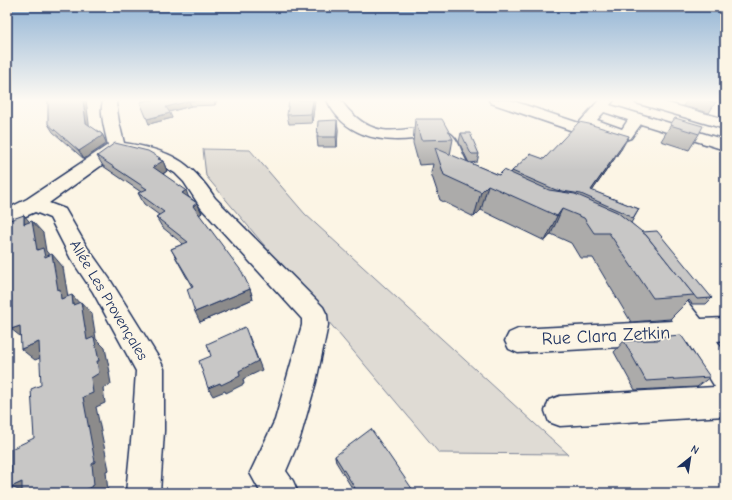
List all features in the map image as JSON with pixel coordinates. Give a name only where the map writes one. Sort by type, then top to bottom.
[{"type":"street","points":[[111,123],[117,147]]},
{"type":"street","points":[[353,123],[368,133],[384,136],[432,132],[440,134],[448,139],[459,165],[474,176],[488,183]]},
{"type":"street","points":[[568,123],[582,128],[586,123]]},
{"type":"street","points":[[591,123],[625,135],[634,123]]},
{"type":"street","points":[[655,123],[725,145]]},
{"type":"street","points":[[7,217],[34,204],[117,147],[145,151],[178,165],[198,185],[208,203],[314,315],[315,325],[289,428],[277,456],[274,483]]},
{"type":"street","name":"Allée Les Provençales","points":[[34,204],[58,214],[79,253],[101,285],[150,369],[148,431],[143,493]]},
{"type":"street","name":"Rue Clara Zetkin","points":[[650,271],[694,331],[725,377]]},
{"type":"street","name":"Rue Clara Zetkin","points":[[518,341],[725,329]]},
{"type":"street","points":[[560,411],[725,401]]},
{"type":"shaded area","points":[[203,149],[250,150],[305,214],[568,454],[439,453],[206,176]]},
{"type":"building","points":[[86,123],[102,134],[102,136],[79,151],[48,124]]},
{"type":"building","points":[[318,123],[337,123],[336,137],[317,137]]},
{"type":"building","points":[[416,123],[444,123],[453,139],[421,140]]},
{"type":"building","points":[[578,123],[589,124],[629,136],[591,190],[639,209],[633,219],[624,213],[581,194],[556,190],[512,171],[530,154],[544,159]]},
{"type":"building","points":[[671,123],[694,123],[703,126],[699,134],[670,125]]},
{"type":"building","points":[[461,133],[470,133],[479,154],[472,154],[470,152]]},
{"type":"building","points":[[115,143],[148,151],[163,161],[153,167],[186,190],[182,193],[197,203],[193,206],[242,272],[250,289],[195,312],[187,289],[193,286],[171,249],[188,242],[156,217],[164,212],[138,193],[147,189],[97,156]]},
{"type":"building","points":[[435,148],[499,175],[504,170],[549,190],[575,194],[617,212],[646,235],[694,295],[653,298],[609,233],[594,233],[584,218],[562,209],[557,216],[488,185],[481,192],[444,175]]},
{"type":"building","points":[[24,215],[24,224],[32,221],[37,250],[43,248],[45,257],[52,254],[61,299],[72,295],[73,305],[81,302],[87,340],[94,337],[99,361],[97,361],[99,373],[91,378],[93,393],[83,397],[95,462],[92,464],[94,485],[80,493],[22,493],[22,482],[11,487],[11,449],[34,438],[31,389],[41,385],[39,342],[21,349],[20,326],[11,329],[11,295],[7,297],[7,221]]},
{"type":"building","points":[[657,231],[712,298],[697,299],[642,232]]},
{"type":"building","points":[[245,327],[258,361],[239,371],[240,376],[221,385],[220,383],[208,388],[199,361],[211,356],[207,344]]},
{"type":"building","points":[[681,335],[710,377],[646,381],[624,341],[659,340],[657,337]]},
{"type":"building","points":[[371,429],[415,493],[358,493],[335,456]]},
{"type":"building","points":[[250,489],[253,493],[245,493]]}]
